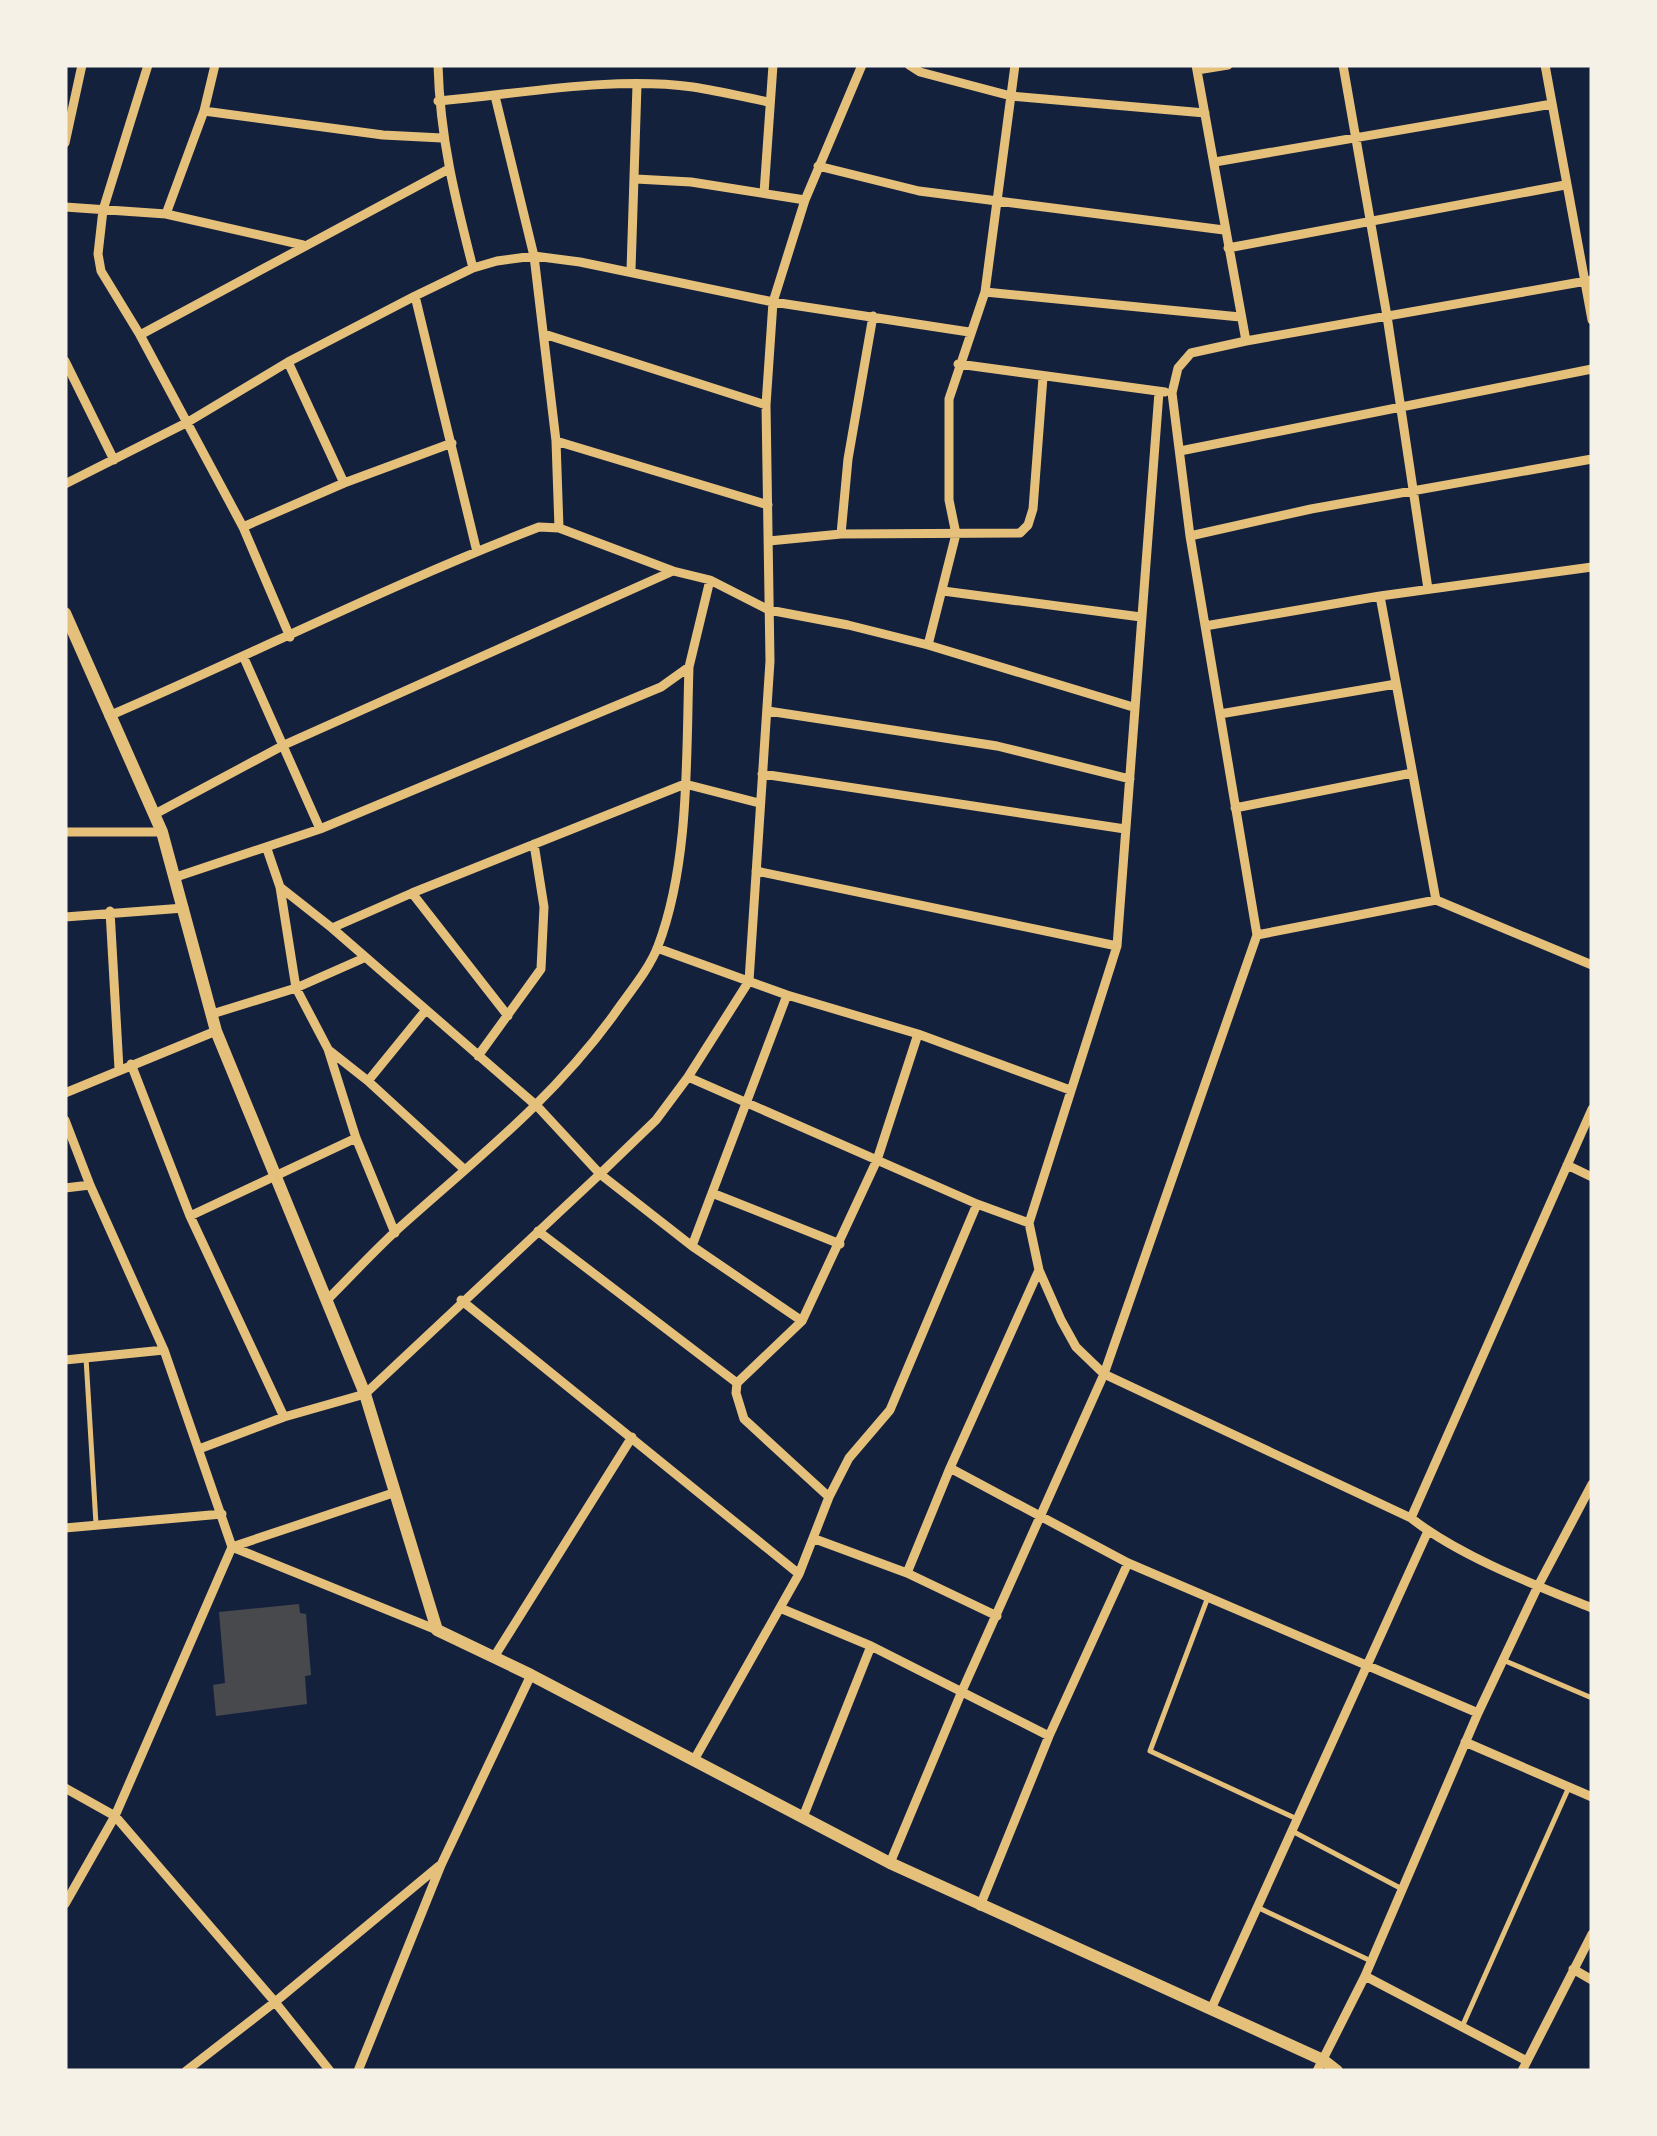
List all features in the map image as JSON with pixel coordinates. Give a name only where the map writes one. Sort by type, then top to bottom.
[{"type":"main road","points":[[65,613],[162,832],[216,1031],[364,1394],[437,1630],[890,1862],[980,1906],[1212,2007],[1320,2066],[1337,2071]]},
{"type":"street","points":[[65,143],[82,65]]},
{"type":"street","points":[[148,65],[103,210],[98,254],[101,271],[140,335],[243,527],[290,637]]},
{"type":"street","points":[[166,214],[204,111],[216,65]]},
{"type":"street","points":[[438,65],[447,170],[473,268]]},
{"type":"street","points":[[764,193],[773,65]]},
{"type":"street","points":[[199,1449],[284,1416],[364,1394],[656,1120],[749,981],[768,710],[766,405],[773,302],[805,200],[862,65]]},
{"type":"street","points":[[909,65],[920,72],[1011,96],[1204,113]]},
{"type":"street","points":[[928,646],[956,534],[949,500],[950,399],[958,364],[985,292],[1015,65]]},
{"type":"street","points":[[1228,65],[1196,68],[1246,341]]},
{"type":"street","points":[[1344,65],[1428,589]]},
{"type":"street","points":[[1544,65],[1566,185],[1589,280],[1592,320]]},
{"type":"street","points":[[438,100],[637,86],[691,87],[769,102]]},
{"type":"street","points":[[630,270],[637,86]]},
{"type":"street","points":[[496,96],[534,256],[556,440],[559,528]]},
{"type":"street","points":[[1215,162],[1552,104]]},
{"type":"street","points":[[204,111],[383,135],[442,138]]},
{"type":"street","points":[[818,166],[919,191],[1224,230]]},
{"type":"street","points":[[140,335],[447,170]]},
{"type":"street","points":[[636,179],[805,200]]},
{"type":"street","points":[[1228,248],[1566,185]]},
{"type":"street","points":[[65,207],[166,214],[303,244]]},
{"type":"street","points":[[65,484],[188,422],[288,362],[415,296],[473,268],[534,256],[630,270],[773,302],[969,332]]},
{"type":"street","points":[[890,1862],[1104,1374],[1256,935],[1190,536],[1172,392],[1178,368],[1191,353],[1246,341],[1589,280]]},
{"type":"street","points":[[985,292],[1240,317]]},
{"type":"street","points":[[415,296],[477,552]]},
{"type":"street","points":[[841,534],[848,459],[873,316]]},
{"type":"street","points":[[544,334],[766,405]]},
{"type":"street","points":[[65,362],[114,460]]},
{"type":"street","points":[[288,362],[344,484]]},
{"type":"street","points":[[958,364],[1172,392]]},
{"type":"street","points":[[1180,451],[1592,369]]},
{"type":"street","points":[[769,541],[841,534],[1020,533],[1028,525],[1033,510],[1044,377]]},
{"type":"street","points":[[1159,392],[1117,946],[1029,1223],[1039,1270],[1076,1347],[1104,1374],[1411,1518],[1428,1532],[1538,1586],[1592,1608]]},
{"type":"street","points":[[556,440],[768,504]]},
{"type":"street","points":[[243,527],[452,442]]},
{"type":"street","points":[[1190,536],[1592,459]]},
{"type":"street","points":[[108,716],[539,527],[559,528],[673,571],[710,580],[769,610],[928,646],[1133,707]]},
{"type":"street","points":[[1205,626],[1380,596],[1592,568]]},
{"type":"street","points":[[155,814],[284,745],[673,571]]},
{"type":"street","points":[[328,1299],[395,1232],[538,1107],[589,1049],[657,948],[672,898],[685,784],[689,667],[710,580]]},
{"type":"street","points":[[943,591],[1141,617]]},
{"type":"street","points":[[1380,596],[1436,900]]},
{"type":"street","points":[[244,658],[320,829]]},
{"type":"street","points":[[176,877],[320,829],[661,687],[689,667]]},
{"type":"street","points":[[1220,714],[1396,684]]},
{"type":"street","points":[[768,710],[997,746],[1130,779]]},
{"type":"street","points":[[1235,808],[1412,773]]},
{"type":"street","points":[[762,774],[1125,829]]},
{"type":"street","points":[[332,928],[685,784],[759,803]]},
{"type":"street","points":[[65,832],[162,832]]},
{"type":"street","points":[[478,1056],[537,977],[543,957],[544,907],[534,844]]},
{"type":"street","points":[[267,848],[280,888],[296,988],[328,1050],[356,1138],[395,1232]]},
{"type":"street","points":[[756,870],[1117,946]]},
{"type":"street","points":[[280,888],[332,928],[538,1107],[600,1174],[692,1246],[802,1321]]},
{"type":"street","points":[[412,893],[508,1016]]},
{"type":"street","points":[[1256,935],[1436,900],[1592,965]]},
{"type":"street","points":[[65,917],[184,908]]},
{"type":"street","points":[[110,912],[119,1069]]},
{"type":"street","points":[[657,948],[788,995],[918,1034],[1070,1090]]},
{"type":"street","points":[[212,1014],[296,988],[364,958]]},
{"type":"street","points":[[692,1246],[788,995]]},
{"type":"street","points":[[368,1081],[425,1011]]},
{"type":"street","points":[[65,1093],[216,1031]]},
{"type":"street","points":[[829,1497],[744,1419],[738,1406],[738,1383],[802,1321],[877,1160],[918,1034]]},
{"type":"street","points":[[328,1050],[466,1170]]},
{"type":"street","points":[[131,1064],[190,1216],[284,1416]]},
{"type":"street","points":[[688,1077],[977,1204],[1029,1223]]},
{"type":"street","points":[[1411,1518],[1592,1109]]},
{"type":"street","points":[[65,1120],[164,1350],[232,1547],[115,1816],[68,1890],[65,1904]]},
{"type":"street","points":[[190,1216],[356,1138]]},
{"type":"street","points":[[1567,1166],[1592,1177]]},
{"type":"street","points":[[65,1188],[90,1184]]},
{"type":"street","points":[[712,1193],[840,1244]]},
{"type":"street","points":[[694,1760],[799,1574],[849,1458],[890,1410],[977,1204]]},
{"type":"street","points":[[538,1231],[738,1383]]},
{"type":"street","points":[[907,1573],[1039,1270]]},
{"type":"street","points":[[462,1300],[799,1574]]},
{"type":"street","points":[[65,1360],[164,1350]]},
{"type":"street","points":[[494,1656],[632,1437]]},
{"type":"street","points":[[950,1468],[1128,1563],[1478,1712]]},
{"type":"street","points":[[1320,2066],[1372,1961],[1502,1660],[1538,1586],[1589,1498],[1592,1484]]},
{"type":"street","points":[[232,1547],[392,1493]]},
{"type":"street","points":[[65,1528],[222,1514]]},
{"type":"street","points":[[1212,2007],[1428,1532]]},
{"type":"street","points":[[816,1539],[907,1573],[997,1616]]},
{"type":"street","points":[[232,1547],[437,1630]]},
{"type":"street","points":[[980,1906],[1049,1736],[1128,1563]]},
{"type":"street","points":[[780,1608],[871,1646],[1049,1736]]},
{"type":"street","points":[[802,1817],[871,1646]]},
{"type":"street","points":[[358,2071],[441,1865],[530,1675]]},
{"type":"street","points":[[1465,1742],[1592,1798]]},
{"type":"street","points":[[65,1788],[115,1816],[330,2071]]},
{"type":"street","points":[[186,2071],[441,1865]]},
{"type":"street","points":[[1365,1976],[1462,2027],[1524,2066],[1592,1934]]},
{"type":"street","points":[[1573,1970],[1592,1980]]},
{"type":"lane","points":[[86,1358],[96,1524]]},
{"type":"lane","points":[[1208,1597],[1150,1752],[1300,1820]]},
{"type":"lane","points":[[1502,1660],[1592,1698]]},
{"type":"lane","points":[[1462,2027],[1569,1788]]},
{"type":"lane","points":[[1294,1832],[1402,1889]]},
{"type":"lane","points":[[1259,1908],[1372,1961]]},
{"type":"building","points":[[299,1604],[300,1613],[306,1614],[311,1675],[305,1676],[307,1704],[216,1716],[213,1685],[225,1683],[219,1612]]}]
